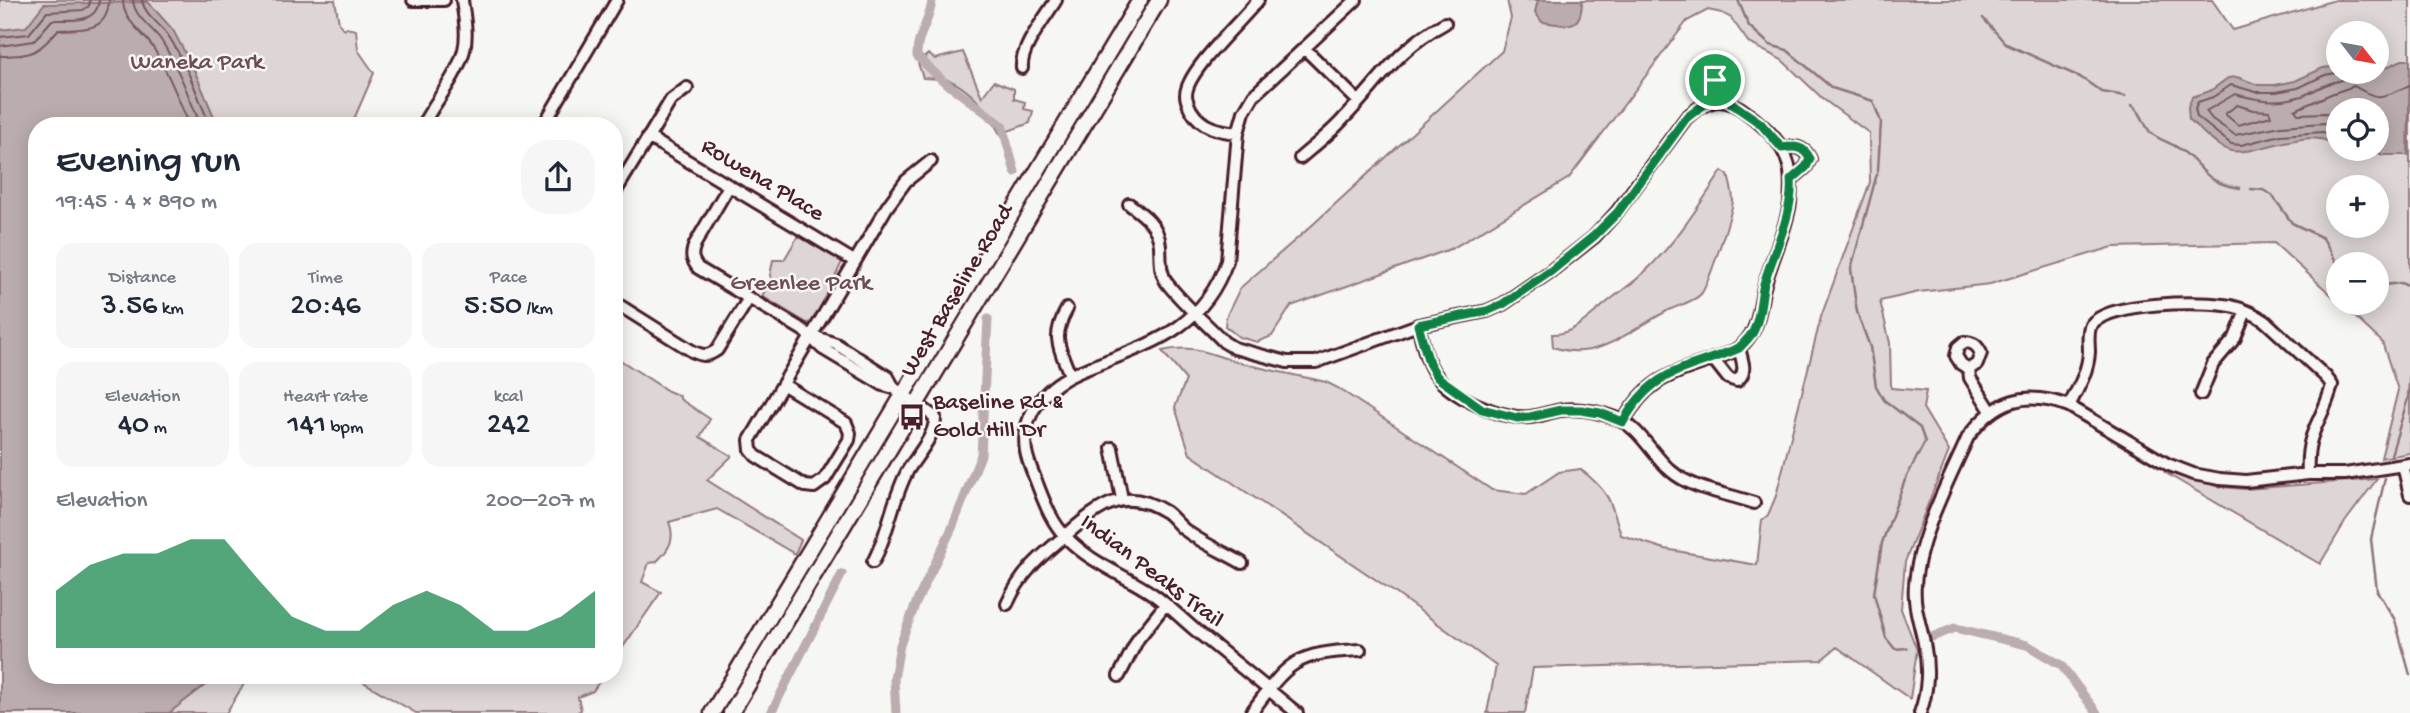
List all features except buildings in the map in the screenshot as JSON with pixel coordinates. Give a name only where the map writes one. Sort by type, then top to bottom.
[{"type":"main road","name":"West Baseline Road","points":[[712,713],[898,391],[1140,0]]},
{"type":"main road","name":"West Baseline Road","points":[[730,713],[1159,0]]},
{"type":"street","points":[[413,0],[444,0]]},
{"type":"street","points":[[429,117],[461,60],[464,48],[463,0]]},
{"type":"street","points":[[548,117],[617,0]]},
{"type":"street","points":[[1022,68],[1021,62],[1031,39],[1056,0]]},
{"type":"street","points":[[1238,133],[1217,131],[1205,125],[1195,116],[1186,95],[1195,71],[1258,0]]},
{"type":"street","name":"Indian Peaks Trail","points":[[1297,713],[1154,596],[1087,556],[1064,536],[1049,514],[1042,497],[1026,451],[1026,437],[1028,423],[1040,398],[1054,385],[1070,375],[1157,342],[1196,313],[1221,277],[1227,261],[1238,133],[1244,113],[1254,95],[1356,0]]},
{"type":"street","points":[[1300,158],[1344,118],[1410,44],[1445,23]]},
{"type":"street","points":[[1304,48],[1358,101]]},
{"type":"street","points":[[1705,104],[1704,90],[1709,82],[1715,80],[1729,93],[1731,103]]},
{"type":"street","points":[[623,179],[671,100],[687,88]]},
{"type":"street","points":[[1129,204],[1148,218],[1156,232],[1160,244],[1160,265],[1167,282],[1224,342],[1234,348],[1287,362],[1307,363],[1331,358],[1377,338],[1418,325],[1487,311],[1503,304],[1551,271],[1594,236],[1618,212],[1686,118],[1705,104],[1726,101],[1731,103],[1760,123],[1782,148],[1791,180],[1789,205],[1765,283],[1758,317],[1753,331],[1739,348],[1672,372],[1658,380],[1635,401],[1623,422]]},
{"type":"street","name":"Rowena Place","points":[[648,137],[854,261]]},
{"type":"street","points":[[1782,148],[1802,148],[1807,151],[1810,159],[1806,167],[1791,180]]},
{"type":"street","points":[[784,385],[846,423],[850,432],[849,439],[825,479],[814,486],[805,486],[756,456],[751,450],[750,440],[893,198],[906,181],[932,161]]},
{"type":"street","points":[[729,186],[691,252],[692,261],[698,268],[811,335],[823,349],[898,391],[935,417],[935,424],[899,488],[884,543],[873,562]]},
{"type":"street","points":[[623,308],[692,351],[709,355],[717,350],[749,298]]},
{"type":"street","points":[[2069,406],[2088,366],[2089,330],[2099,317],[2129,308],[2177,304],[2230,306],[2265,321],[2332,385],[2309,439],[2308,474]]},
{"type":"street","points":[[1067,309],[1057,335],[1058,346],[1070,375]]},
{"type":"street","points":[[2201,394],[2209,370],[2235,338],[2246,311]]},
{"type":"street","points":[[1418,325],[1429,363],[1437,377],[1482,409],[1517,418],[1561,410],[1600,413],[1623,422],[1683,480],[1754,503]]},
{"type":"street","points":[[1713,359],[1728,378],[1737,381],[1742,377],[1744,369],[1739,348]]},
{"type":"street","points":[[1969,369],[1970,378],[1991,411]]},
{"type":"street","points":[[1920,713],[1926,687],[1927,665],[1916,609],[1914,587],[1917,565],[1941,498],[1968,437],[1991,411],[2016,399],[2034,397],[2069,406],[2167,464],[2193,474],[2220,480],[2246,481],[2308,474],[2345,474],[2406,465],[2410,495]]},
{"type":"street","points":[[1112,448],[1122,499]]},
{"type":"street","points":[[1007,604],[1016,583],[1028,568],[1098,508],[1122,499],[1154,506],[1168,513],[1185,530],[1242,563]]},
{"type":"street","points":[[1119,676],[1138,639],[1165,605]]},
{"type":"street","points":[[1251,713],[1287,669],[1300,660],[1323,652],[1360,650]]},
{"type":"green space","name":"Waneka Park","points":[[0,0],[335,0],[339,23],[344,30],[356,30],[358,50],[374,73],[355,117],[28,117],[28,684],[244,684],[226,713],[0,713]]},
{"type":"green space","points":[[1507,0],[2212,0],[2233,30],[2335,0],[2410,0],[2410,453],[2381,458],[2398,390],[2382,342],[2353,315],[2389,315],[2389,252],[2326,252],[2326,290],[2274,243],[2113,247],[1990,284],[1919,292],[1880,301],[1890,343],[1891,388],[1926,391],[1923,408],[1949,451],[1905,562],[1901,609],[1917,650],[1910,699],[1837,647],[1821,660],[1533,668],[1525,713],[1487,713],[1496,666],[1394,592],[1190,454],[1175,407],[1186,380],[1162,351],[1182,348],[1199,350],[1326,382],[1492,490],[1526,494],[1559,472],[1580,469],[1608,498],[1621,535],[1665,549],[1757,565],[1762,520],[1768,515],[1776,496],[1821,317],[1870,182],[1869,133],[1823,99],[1782,60],[1749,43],[1731,18],[1708,10],[1687,21],[1569,178],[1453,248],[1291,306],[1272,336],[1257,342],[1239,337],[1225,326],[1226,317],[1240,288],[1502,51],[1511,18]]},
{"type":"green space","points":[[963,52],[982,97],[994,81],[1014,89],[1014,99],[1025,102],[1024,109],[1033,111],[1030,123],[1000,134],[991,118],[959,85],[948,80],[923,78],[918,63],[928,54],[935,59]]},
{"type":"green space","points":[[1722,171],[1728,175],[1733,201],[1719,249],[1701,294],[1599,348],[1569,351],[1553,347],[1552,334],[1559,334],[1577,326],[1633,282],[1662,254]]},
{"type":"green space","name":"Greenlee Park","points":[[798,236],[842,262],[817,316],[807,323],[762,296],[772,278],[770,276],[773,260],[784,260]]},
{"type":"green space","points":[[623,362],[680,396],[680,399],[710,419],[700,437],[732,456],[707,480],[801,540],[795,554],[717,509],[669,522],[672,534],[670,544],[656,562],[649,563],[642,582],[661,592],[623,647]]},
{"type":"green space","points":[[2164,472],[2222,487],[2245,489],[2377,479],[2345,522],[2320,564]]},
{"type":"green space","points":[[367,684],[598,684],[593,691],[578,697],[581,710],[576,713],[416,713]]},
{"type":"water","points":[[1538,0],[1582,0],[1579,17],[1576,22],[1565,25],[1542,22],[1535,12]]},
{"type":"water","points":[[148,2],[173,30],[214,117],[28,117],[28,684],[207,684],[169,713],[0,713],[0,30],[26,27],[44,4]]},
{"type":"water","points":[[2402,60],[2410,60],[2408,155],[2389,155],[2389,98],[2326,98],[2326,141],[2315,138],[2300,139],[2239,152],[2223,148],[2212,141],[2189,119],[2188,107],[2192,97],[2210,91],[2228,78],[2237,77],[2258,85],[2275,85],[2295,81],[2326,68],[2326,84],[2389,84],[2389,66]]},
{"type":"waterway","points":[[932,0],[917,56],[942,80],[1002,125],[1015,172]]},
{"type":"waterway","points":[[1738,0],[1749,26],[1770,45],[1787,50],[1832,88],[1873,101],[1881,122],[1878,170],[1851,269],[1857,312],[1870,347],[1876,386],[1884,400],[1920,428],[1925,442],[1905,480],[1882,543],[1874,594],[1886,638],[1895,649],[1907,648]]},
{"type":"waterway","points":[[1983,18],[2006,44],[2080,77],[2102,92],[2125,96]]},
{"type":"waterway","points":[[2132,105],[2148,129],[2159,139],[2175,146],[2217,182],[2240,188]]},
{"type":"waterway","points":[[2251,189],[2263,190],[2272,195],[2292,223],[2323,238],[2331,252]]},
{"type":"waterway","points":[[2389,284],[2401,283],[2410,287]]},
{"type":"waterway","points":[[896,713],[894,679],[900,645],[981,455],[988,319]]},
{"type":"waterway","points":[[2391,455],[2408,398],[2410,368]]},
{"type":"waterway","points":[[2385,478],[2371,539],[2377,591],[2395,620],[2410,675]]},
{"type":"waterway","points":[[771,713],[842,574]]},
{"type":"waterway","points":[[1932,637],[1955,628],[2027,645],[2061,665],[2097,713]]},
{"type":"place","name":"Baseline Rd & Gold Hill Dr","points":[[912,417]]},
{"type":"route","points":[[1715,80],[1729,93],[1731,103],[1760,123],[1782,148],[1802,148],[1807,151],[1810,159],[1806,167],[1791,180],[1789,205],[1761,296],[1758,317],[1753,331],[1744,343],[1739,348],[1672,372],[1658,380],[1635,401],[1623,422],[1600,413],[1581,410],[1561,410],[1517,418],[1499,415],[1482,409],[1442,382],[1429,363],[1418,325],[1487,311],[1503,304],[1551,271],[1594,236],[1618,212],[1686,118],[1700,105],[1705,104],[1704,90],[1709,82],[1715,80]]}]
